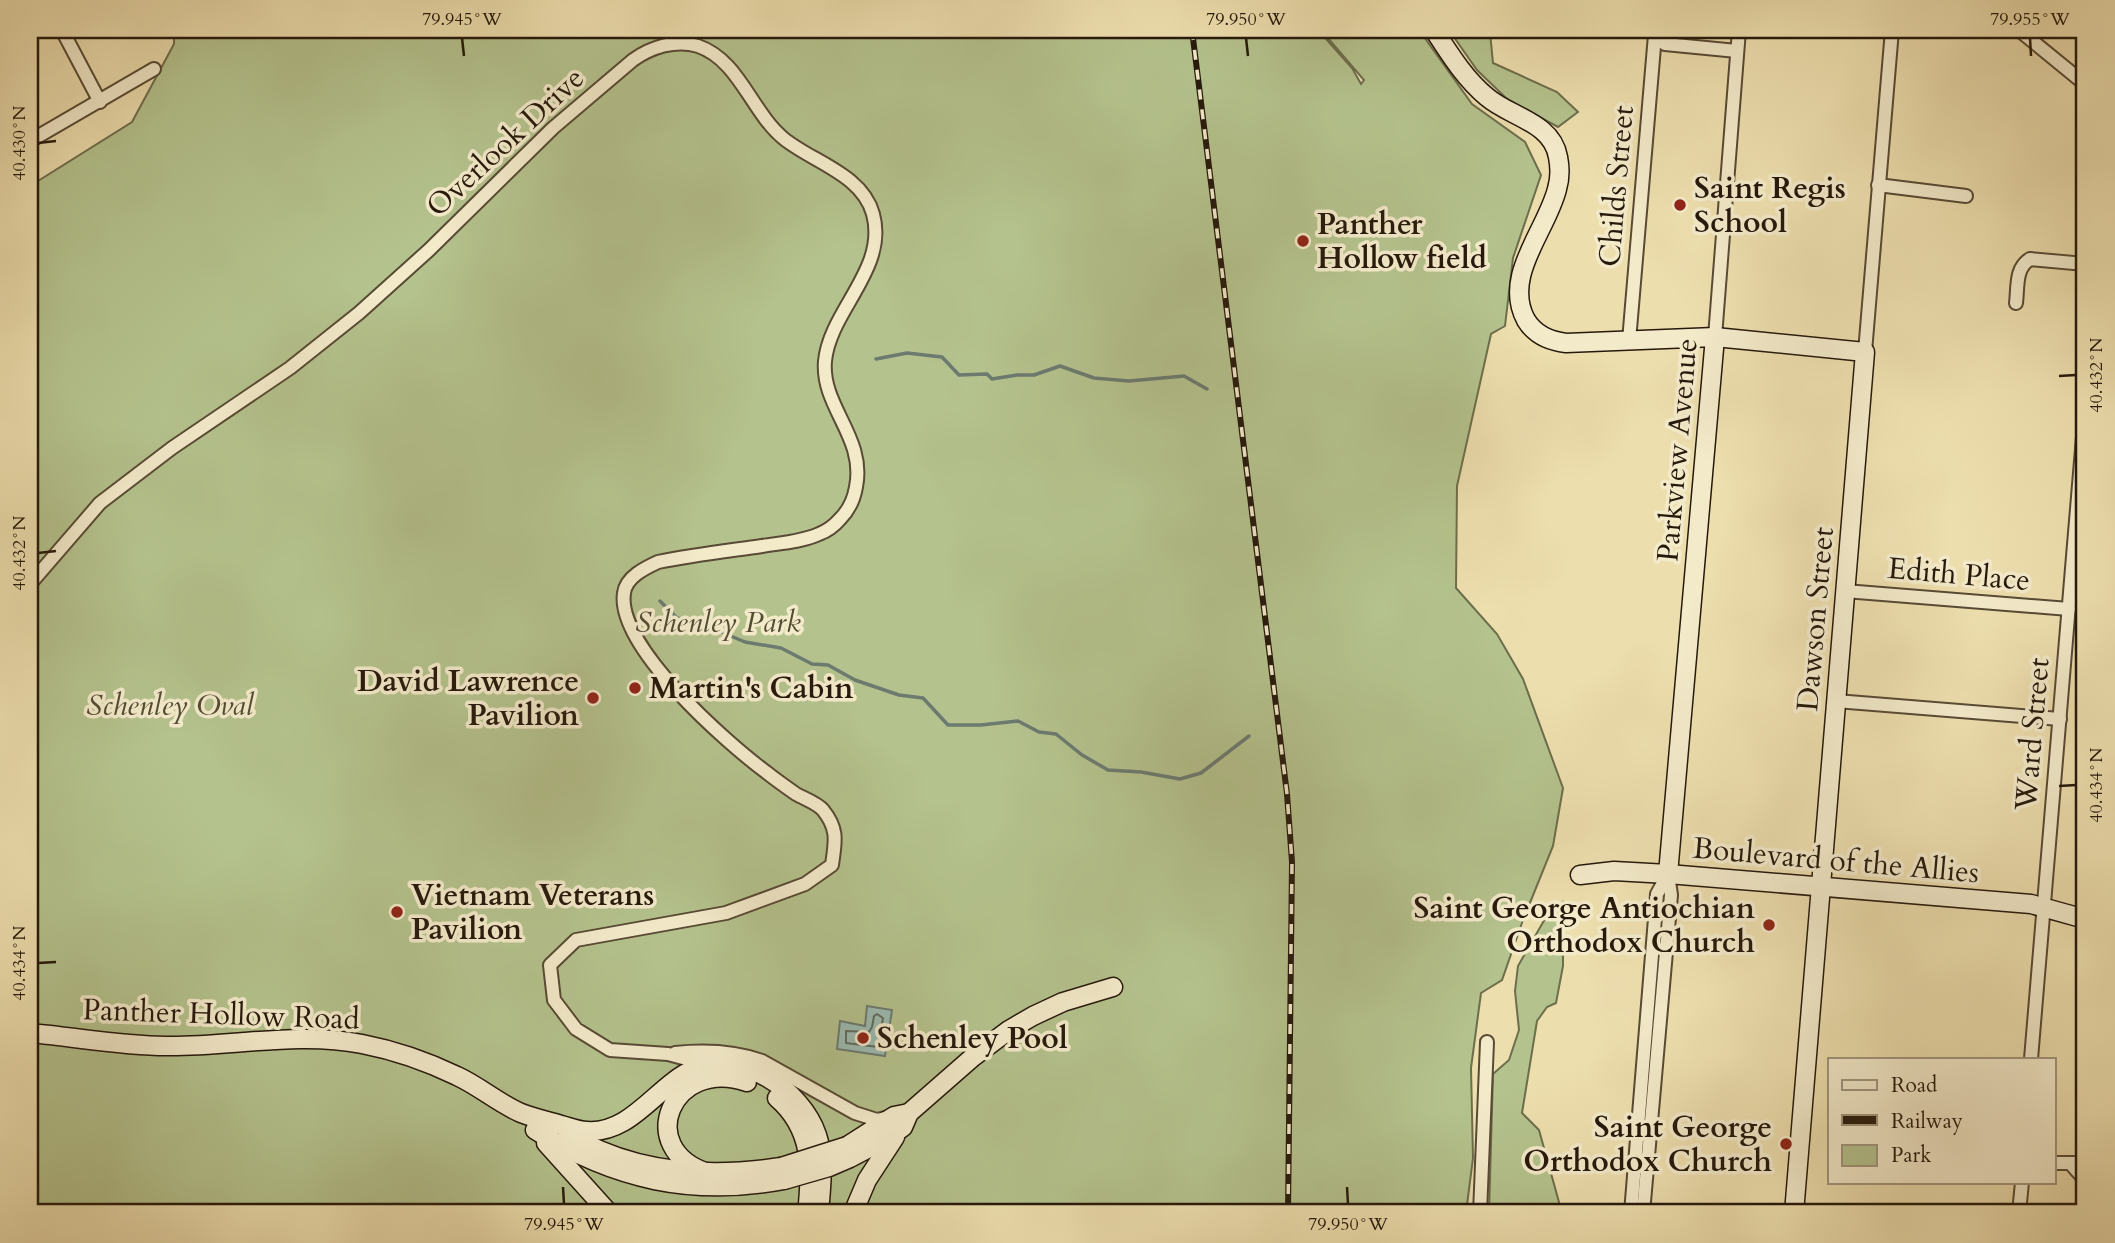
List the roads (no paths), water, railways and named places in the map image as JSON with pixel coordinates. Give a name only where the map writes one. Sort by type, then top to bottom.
[{"type":"main road","points":[[1434,30],[1457,63],[1488,98],[1541,129],[1552,140],[1558,155],[1560,173],[1557,190],[1527,257],[1519,292],[1520,303],[1528,323],[1544,338],[1555,341],[1629,341],[1715,337],[1866,352]]},
{"type":"main road","name":"Parkview Avenue","points":[[1668,874],[1715,337]]},
{"type":"main road","name":"Dawson Street","points":[[1794,1213],[1866,352]]},
{"type":"main road","name":"Boulevard of the Allies","points":[[1580,876],[1614,871],[1820,886],[2043,906],[2085,919]]},
{"type":"main road","points":[[541,1126],[564,1148],[596,1163],[653,1181],[683,1186],[740,1186],[783,1173],[822,1155],[848,1152],[902,1119],[973,1057],[1009,1030],[1063,1002],[1113,988]]},
{"type":"main road","name":"Panther Hollow Road","points":[[30,1033],[165,1046],[309,1039],[360,1043],[402,1055],[457,1076],[541,1126]]},
{"type":"main road","points":[[541,1126],[603,1130],[633,1115],[687,1072],[707,1065],[723,1065],[752,1071],[779,1085],[802,1107],[817,1136],[822,1177],[819,1213]]},
{"type":"main road","points":[[708,1173],[688,1164],[671,1143],[667,1124],[672,1103],[681,1091],[699,1080],[726,1077],[751,1083],[779,1099],[792,1113],[802,1131],[811,1171],[807,1213]]},
{"type":"main road","points":[[853,1213],[867,1180],[902,1119]]},
{"type":"main road","points":[[541,1126],[633,1161],[678,1170],[708,1173],[783,1173]]},
{"type":"main road","points":[[541,1126],[609,1213]]},
{"type":"street","points":[[62,30],[100,102]]},
{"type":"street","name":"Parkview Avenue","points":[[1715,337],[1739,30]]},
{"type":"street","name":"Dawson Street","points":[[1866,352],[1892,30]]},
{"type":"street","points":[[2019,30],[2085,84]]},
{"type":"street","name":"Childs Street","points":[[1629,341],[1652,32]]},
{"type":"street","name":"Childs Street","points":[[1652,32],[1665,44],[1737,51]]},
{"type":"street","name":"Overlook Drive","points":[[30,584],[100,503],[172,448],[290,368],[339,330],[429,250],[589,96],[646,51],[670,44],[691,44],[717,55],[729,67],[765,120],[782,137],[863,191],[874,215],[874,247],[869,265],[829,342],[825,361],[826,382],[851,437],[858,462],[856,491],[847,511],[830,529],[809,537],[658,562],[643,569],[630,581],[624,593],[626,617],[648,657],[703,720],[763,770],[822,808],[836,832],[832,865],[805,884],[726,913],[576,940],[551,965],[554,1000],[576,1029],[610,1050],[747,1055],[855,1113],[877,1120],[902,1119]]},
{"type":"street","points":[[30,141],[154,69]]},
{"type":"street","points":[[1878,185],[1966,196]]},
{"type":"street","points":[[2016,303],[2019,273],[2024,263],[2030,260],[2085,264]]},
{"type":"street","name":"Ward Street","points":[[2031,1058],[2069,609],[2076,589],[2085,412]]},
{"type":"street","name":"Edith Place","points":[[1845,591],[2069,609]]},
{"type":"street","points":[[1836,701],[2060,719]]},
{"type":"street","name":"Parkview Avenue","points":[[1631,1213],[1657,894],[1668,874]]},
{"type":"street","name":"Parkview Avenue","points":[[1643,1213],[1671,895],[1668,874]]},
{"type":"street","points":[[1480,1213],[1488,1041]]},
{"type":"street","name":"Overlook Drive","points":[[668,1054],[707,1065]]},
{"type":"street","points":[[2056,1163],[2085,1163]]},
{"type":"street","points":[[2070,1163],[2085,1180]]},
{"type":"street","points":[[2019,1213],[2022,1184]]},
{"type":"water","name":"Schenley Pool","points":[[867,1006],[892,1010],[885,1056],[837,1049],[840,1021],[865,1026]]},
{"type":"waterway","points":[[876,359],[907,353],[942,357],[959,375],[987,374],[992,379],[1034,375],[1060,366],[1094,378],[1129,381],[1184,376],[1207,389]]},
{"type":"waterway","points":[[660,601],[677,618],[700,623],[745,642],[781,648],[812,664],[828,665],[855,680],[899,695],[923,698],[948,725],[1018,721],[1039,732],[1056,734],[1082,755],[1108,770],[1141,772],[1180,779],[1201,773],[1249,736]]},
{"type":"railway","points":[[1192,30],[1287,794],[1292,862],[1288,1213]]},
{"type":"place","name":"Saint Regis School","points":[[1680,205]]},
{"type":"place","name":"Panther Hollow field","points":[[1303,241]]},
{"type":"place","name":"Martin's Cabin","points":[[635,688]]},
{"type":"place","name":"David Lawrence Pavilion","points":[[593,698]]},
{"type":"place","name":"Vietnam Veterans Pavilion","points":[[397,912]]},
{"type":"place","name":"Saint George Antiochian Orthodox Church","points":[[1769,925]]},
{"type":"place","name":"Schenley Pool","points":[[863,1038]]},
{"type":"place","name":"Saint George Orthodox Church","points":[[1786,1144]]},
{"type":"park label","name":"Schenley Park","points":[[718,622]]},
{"type":"park label","name":"Schenley Oval","points":[[170,705]]}]
